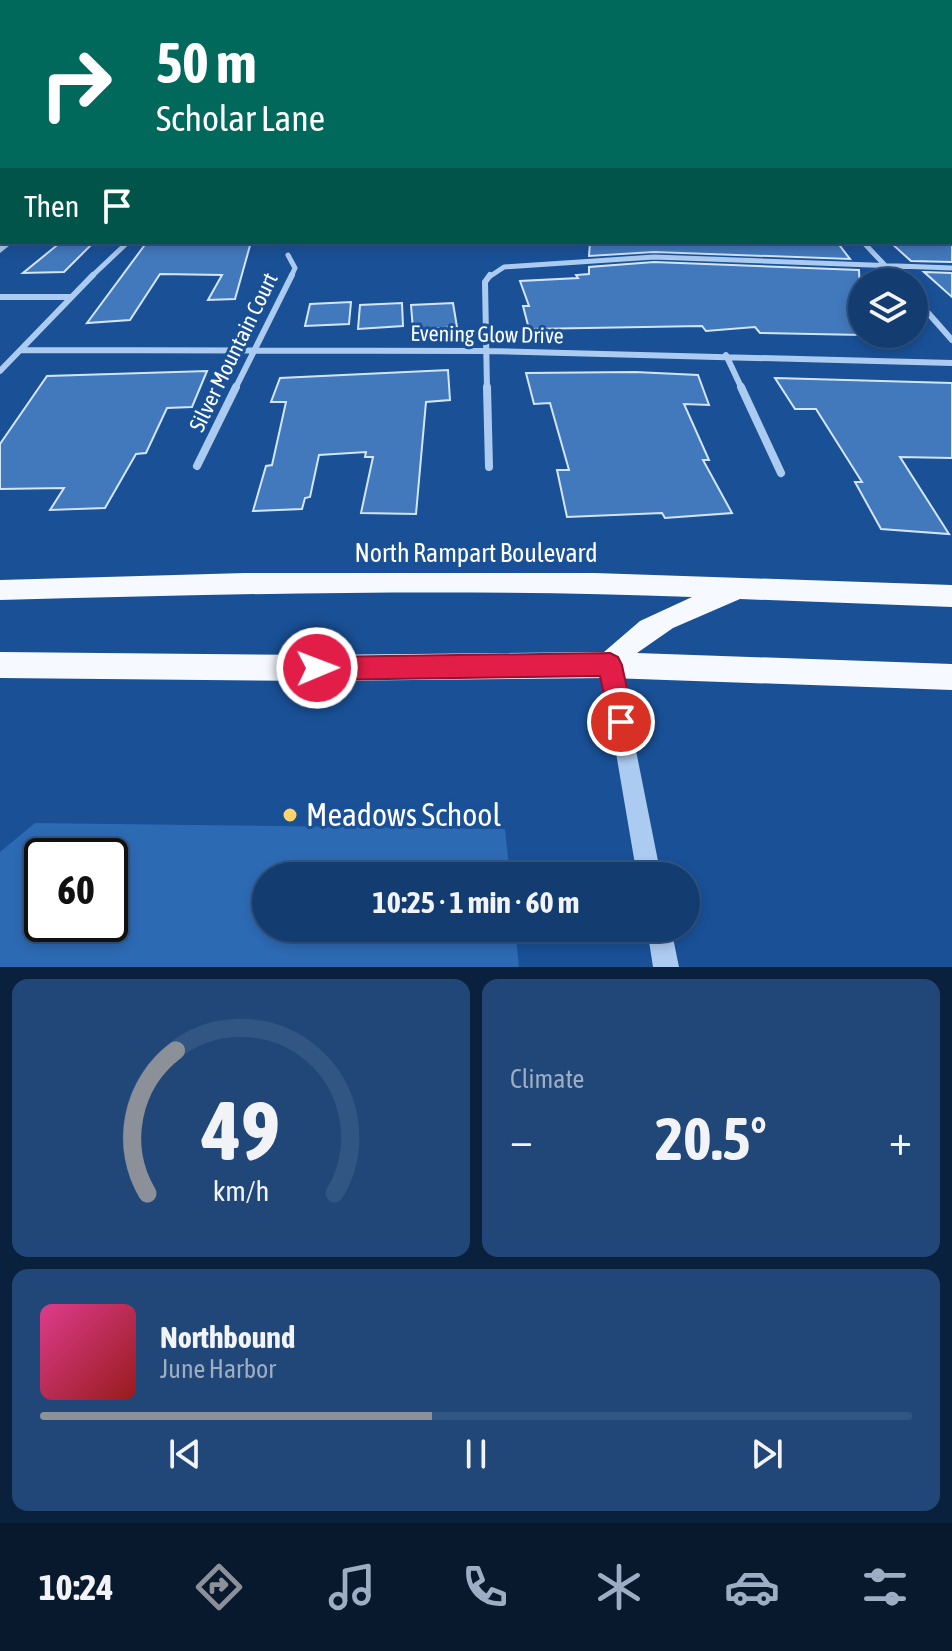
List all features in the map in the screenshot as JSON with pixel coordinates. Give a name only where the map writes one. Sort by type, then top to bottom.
[{"type":"main road","name":"North Rampart Boulevard","points":[[0,590],[276,583],[595,583],[952,596]]},
{"type":"main road","points":[[610,665],[639,633],[684,610],[742,589]]},
{"type":"main road","points":[[0,665],[317,668],[610,665],[952,677]]},
{"type":"street","points":[[0,371],[126,244]]},
{"type":"street","points":[[865,244],[886,266]]},
{"type":"street","name":"Silver Mountain Court","points":[[197,466],[295,268],[288,255]]},
{"type":"street","points":[[489,467],[485,282],[493,271],[504,267],[654,257],[952,268]]},
{"type":"street","points":[[0,297],[70,297]]},
{"type":"street","points":[[928,313],[952,340]]},
{"type":"street","name":"Evening Glow Drive","points":[[21,350],[487,351],[952,363]]},
{"type":"street","points":[[726,355],[781,473]]},
{"type":"street","points":[[610,665],[646,862]]},
{"type":"street","points":[[662,942],[666,967]]},
{"type":"shaded area","points":[[35,823],[505,829],[509,862],[252,862],[252,942],[516,942],[519,967],[0,967],[0,852]]},
{"type":"building","points":[[59,244],[92,244],[64,272],[23,273]]},
{"type":"building","points":[[146,244],[250,244],[235,299],[208,300],[222,275],[160,274],[130,320],[87,323]]},
{"type":"building","points":[[590,244],[839,244],[850,259],[654,252],[589,256]]},
{"type":"building","points":[[892,244],[952,244],[952,262],[911,261]]},
{"type":"building","points":[[654,262],[848,270],[848,335],[760,333],[755,327],[706,331],[702,326],[529,329],[523,306],[529,306],[520,281],[578,278],[576,275],[589,274],[589,267]]},
{"type":"building","points":[[928,272],[952,273],[952,297],[928,276]]},
{"type":"building","points":[[351,302],[349,324],[305,326],[310,304]]},
{"type":"building","points":[[402,303],[403,326],[358,329],[360,305]]},
{"type":"building","points":[[453,303],[457,327],[413,330],[411,305]]},
{"type":"building","points":[[448,370],[450,400],[426,402],[416,514],[361,513],[373,457],[365,457],[366,452],[319,455],[310,497],[305,498],[302,509],[253,511],[266,466],[272,465],[286,402],[271,402],[280,378]]},
{"type":"building","points":[[207,371],[192,407],[167,408],[146,453],[136,454],[105,508],[50,510],[64,488],[0,489],[0,444],[47,376]]},
{"type":"building","points":[[526,373],[698,375],[709,405],[684,404],[709,460],[703,460],[732,513],[665,518],[662,513],[567,517],[557,470],[569,470],[550,403],[534,404]]},
{"type":"building","points":[[775,378],[952,383],[952,458],[900,457],[949,534],[881,529],[855,482],[862,482],[816,409],[795,409]]},
{"type":"place","name":"Meadows School","points":[[290,815]]},
{"type":"route","points":[[317,668],[610,665],[621,722]]}]
